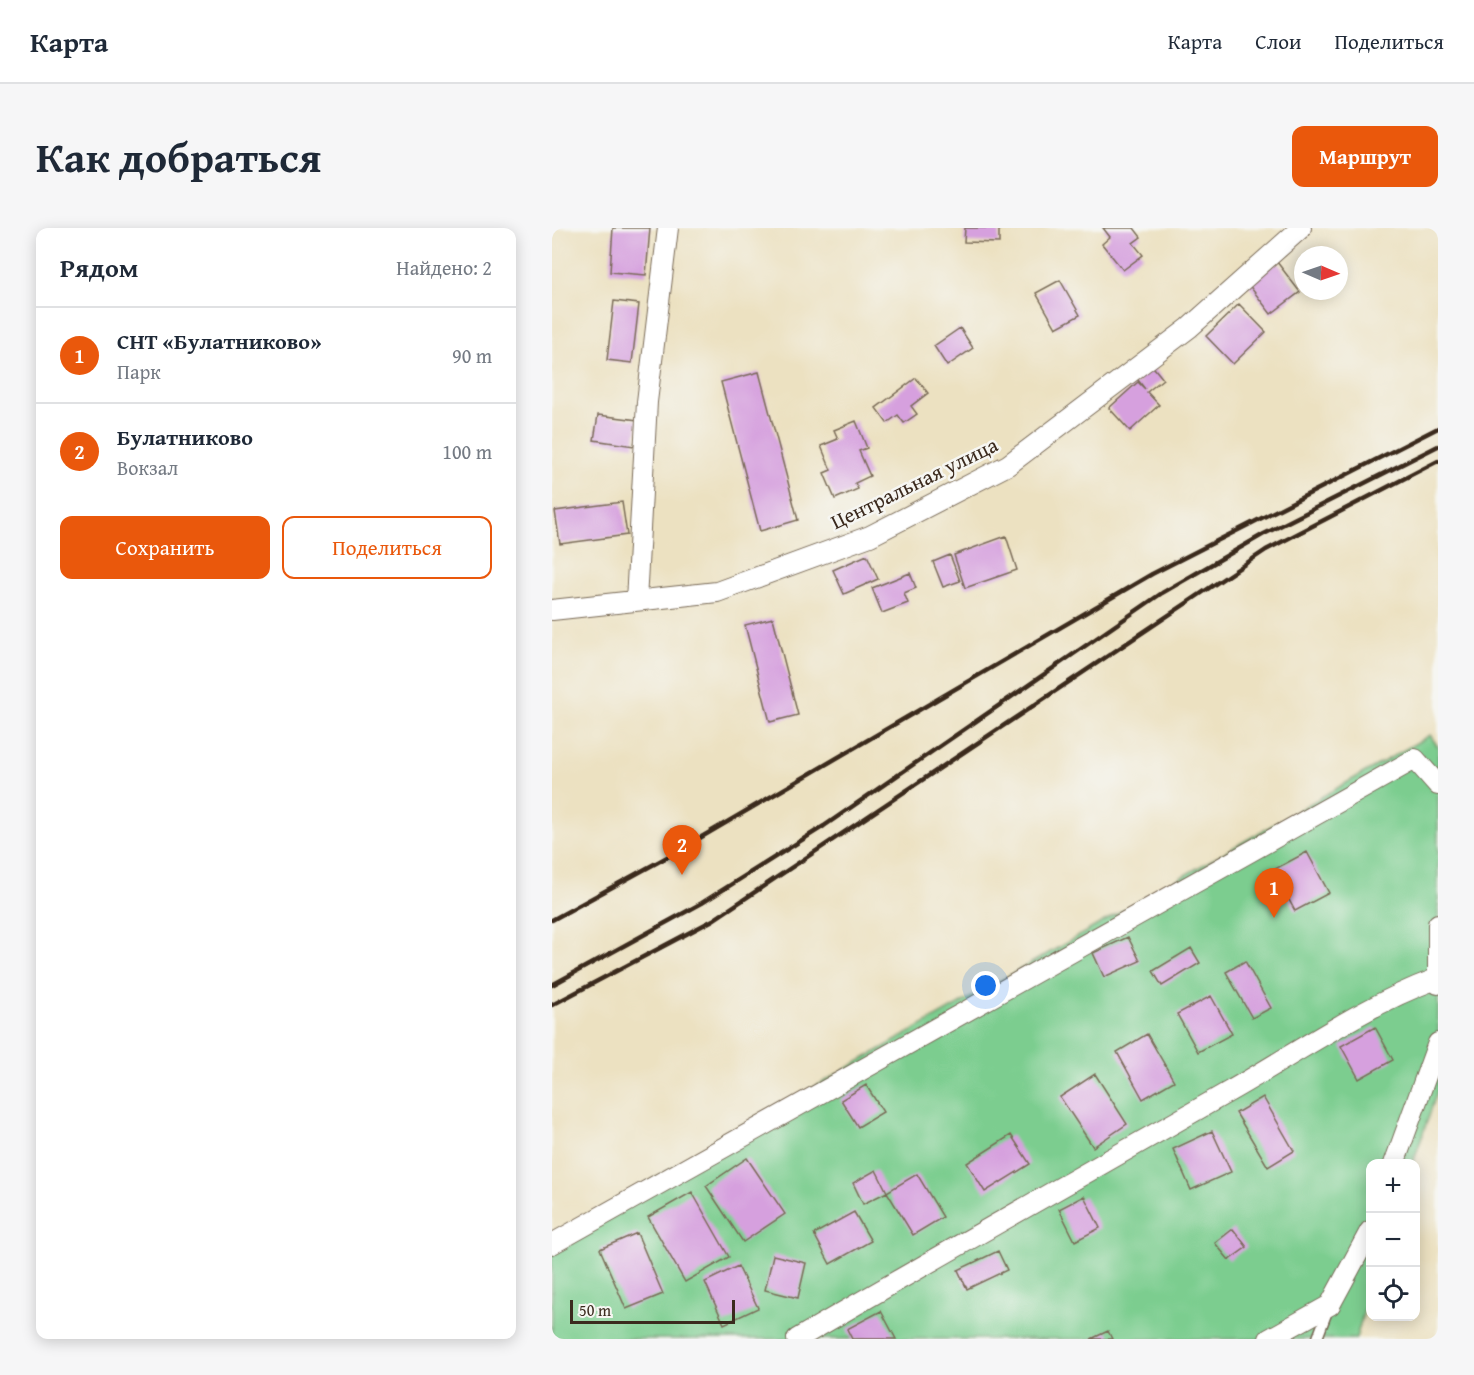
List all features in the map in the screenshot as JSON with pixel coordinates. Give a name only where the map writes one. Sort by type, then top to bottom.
[{"type":"street","points":[[636,601],[646,402],[668,228]]},
{"type":"street","name":"Центральная улица","points":[[552,610],[717,592],[870,536],[1008,465],[1189,328],[1301,228]]},
{"type":"street","points":[[552,1245],[1415,759],[1438,785]]},
{"type":"street","points":[[797,1339],[987,1227],[1230,1091],[1396,993],[1437,982],[1438,924]]},
{"type":"street","points":[[1396,1159],[1438,1043]]},
{"type":"street","points":[[1269,1339],[1330,1305],[1366,1240]]},
{"type":"lane","points":[[1317,1339],[1330,1305]]},
{"type":"green space","points":[[1430,735],[1438,747],[1438,1089],[1414,1159],[1366,1159],[1366,1303],[1356,1339],[552,1339],[552,1237]]},
{"type":"building","points":[[613,228],[650,228],[646,275],[610,272]]},
{"type":"building","points":[[965,228],[999,228],[999,243],[964,242]]},
{"type":"building","points":[[1103,228],[1134,228],[1141,237],[1133,243],[1143,255],[1123,270],[1102,244],[1110,237]]},
{"type":"building","points":[[1277,262],[1294,284],[1294,297],[1271,314],[1248,284]]},
{"type":"building","points":[[1060,280],[1080,315],[1056,328],[1036,293]]},
{"type":"building","points":[[614,301],[639,304],[632,363],[607,360]]},
{"type":"building","points":[[1239,304],[1266,332],[1233,364],[1206,336]]},
{"type":"building","points":[[960,328],[973,348],[947,366],[934,346]]},
{"type":"building","points":[[1150,363],[1163,379],[1147,392],[1159,405],[1130,431],[1109,408],[1138,382],[1145,389],[1134,375]]},
{"type":"building","points":[[759,372],[798,520],[760,531],[721,382]]},
{"type":"building","points":[[916,378],[928,393],[911,406],[917,414],[904,423],[898,415],[887,423],[876,408]]},
{"type":"building","points":[[598,415],[638,420],[634,446],[594,440]]},
{"type":"building","points":[[856,421],[867,448],[859,451],[870,476],[855,483],[858,489],[835,499],[824,473],[831,470],[821,446],[838,439],[834,430]]},
{"type":"building","points":[[622,502],[627,535],[560,544],[555,511]]},
{"type":"building","points":[[1006,536],[1017,570],[965,588],[954,555]]},
{"type":"building","points":[[867,555],[878,579],[844,594],[833,570]]},
{"type":"building","points":[[950,555],[960,581],[943,587],[933,562]]},
{"type":"building","points":[[910,573],[916,588],[904,593],[908,603],[882,613],[872,588]]},
{"type":"building","points":[[773,618],[798,715],[770,722],[745,625]]},
{"type":"building","points":[[1307,852],[1329,893],[1295,911],[1273,870]]},
{"type":"building","points":[[1128,937],[1140,961],[1104,977],[1093,953]]},
{"type":"building","points":[[1191,948],[1200,963],[1162,986],[1153,971]]},
{"type":"building","points":[[1245,961],[1271,1008],[1252,1018],[1226,972]]},
{"type":"building","points":[[1211,996],[1232,1034],[1198,1052],[1177,1014]]},
{"type":"building","points":[[1375,1027],[1393,1060],[1359,1079],[1341,1046]]},
{"type":"building","points":[[1147,1034],[1174,1081],[1143,1099],[1117,1052]]},
{"type":"building","points":[[1095,1074],[1127,1124],[1093,1147],[1060,1097]]},
{"type":"building","points":[[866,1085],[883,1112],[858,1127],[841,1100]]},
{"type":"building","points":[[1263,1097],[1294,1151],[1268,1167],[1236,1113]]},
{"type":"building","points":[[1212,1131],[1231,1172],[1191,1190],[1173,1149]]},
{"type":"building","points":[[1011,1135],[1030,1164],[985,1192],[967,1163]]},
{"type":"building","points":[[747,1158],[785,1214],[743,1242],[706,1186]]},
{"type":"building","points":[[876,1170],[887,1192],[863,1204],[853,1183]]},
{"type":"building","points":[[917,1174],[943,1217],[913,1235],[887,1192]]},
{"type":"building","points":[[692,1192],[729,1257],[685,1282],[648,1217]]},
{"type":"building","points":[[1084,1196],[1100,1228],[1075,1241],[1059,1209]]},
{"type":"building","points":[[854,1212],[871,1241],[830,1264],[814,1234]]},
{"type":"building","points":[[1233,1229],[1247,1247],[1229,1260],[1215,1243]]},
{"type":"building","points":[[637,1233],[663,1294],[626,1309],[600,1249]]},
{"type":"building","points":[[998,1251],[1007,1270],[967,1289],[958,1270]]},
{"type":"building","points":[[773,1255],[806,1263],[798,1298],[765,1290]]},
{"type":"building","points":[[738,1266],[758,1308],[724,1324],[705,1282]]},
{"type":"building","points":[[881,1311],[896,1339],[852,1339],[847,1329]]},
{"type":"building","points":[[1108,1331],[1112,1339],[1091,1339]]},
{"type":"railway","points":[[552,920],[669,856],[1152,574],[1438,428]]},
{"type":"railway","points":[[552,985],[702,903],[824,826],[1162,593],[1264,534],[1438,446]]},
{"type":"railway","points":[[552,1005],[713,920],[1266,550],[1438,461]]},
{"type":"place","name":"Булатниково","points":[[682,875]]},
{"type":"place","name":"СНТ «Булатниково»","points":[[1274,918]]}]
